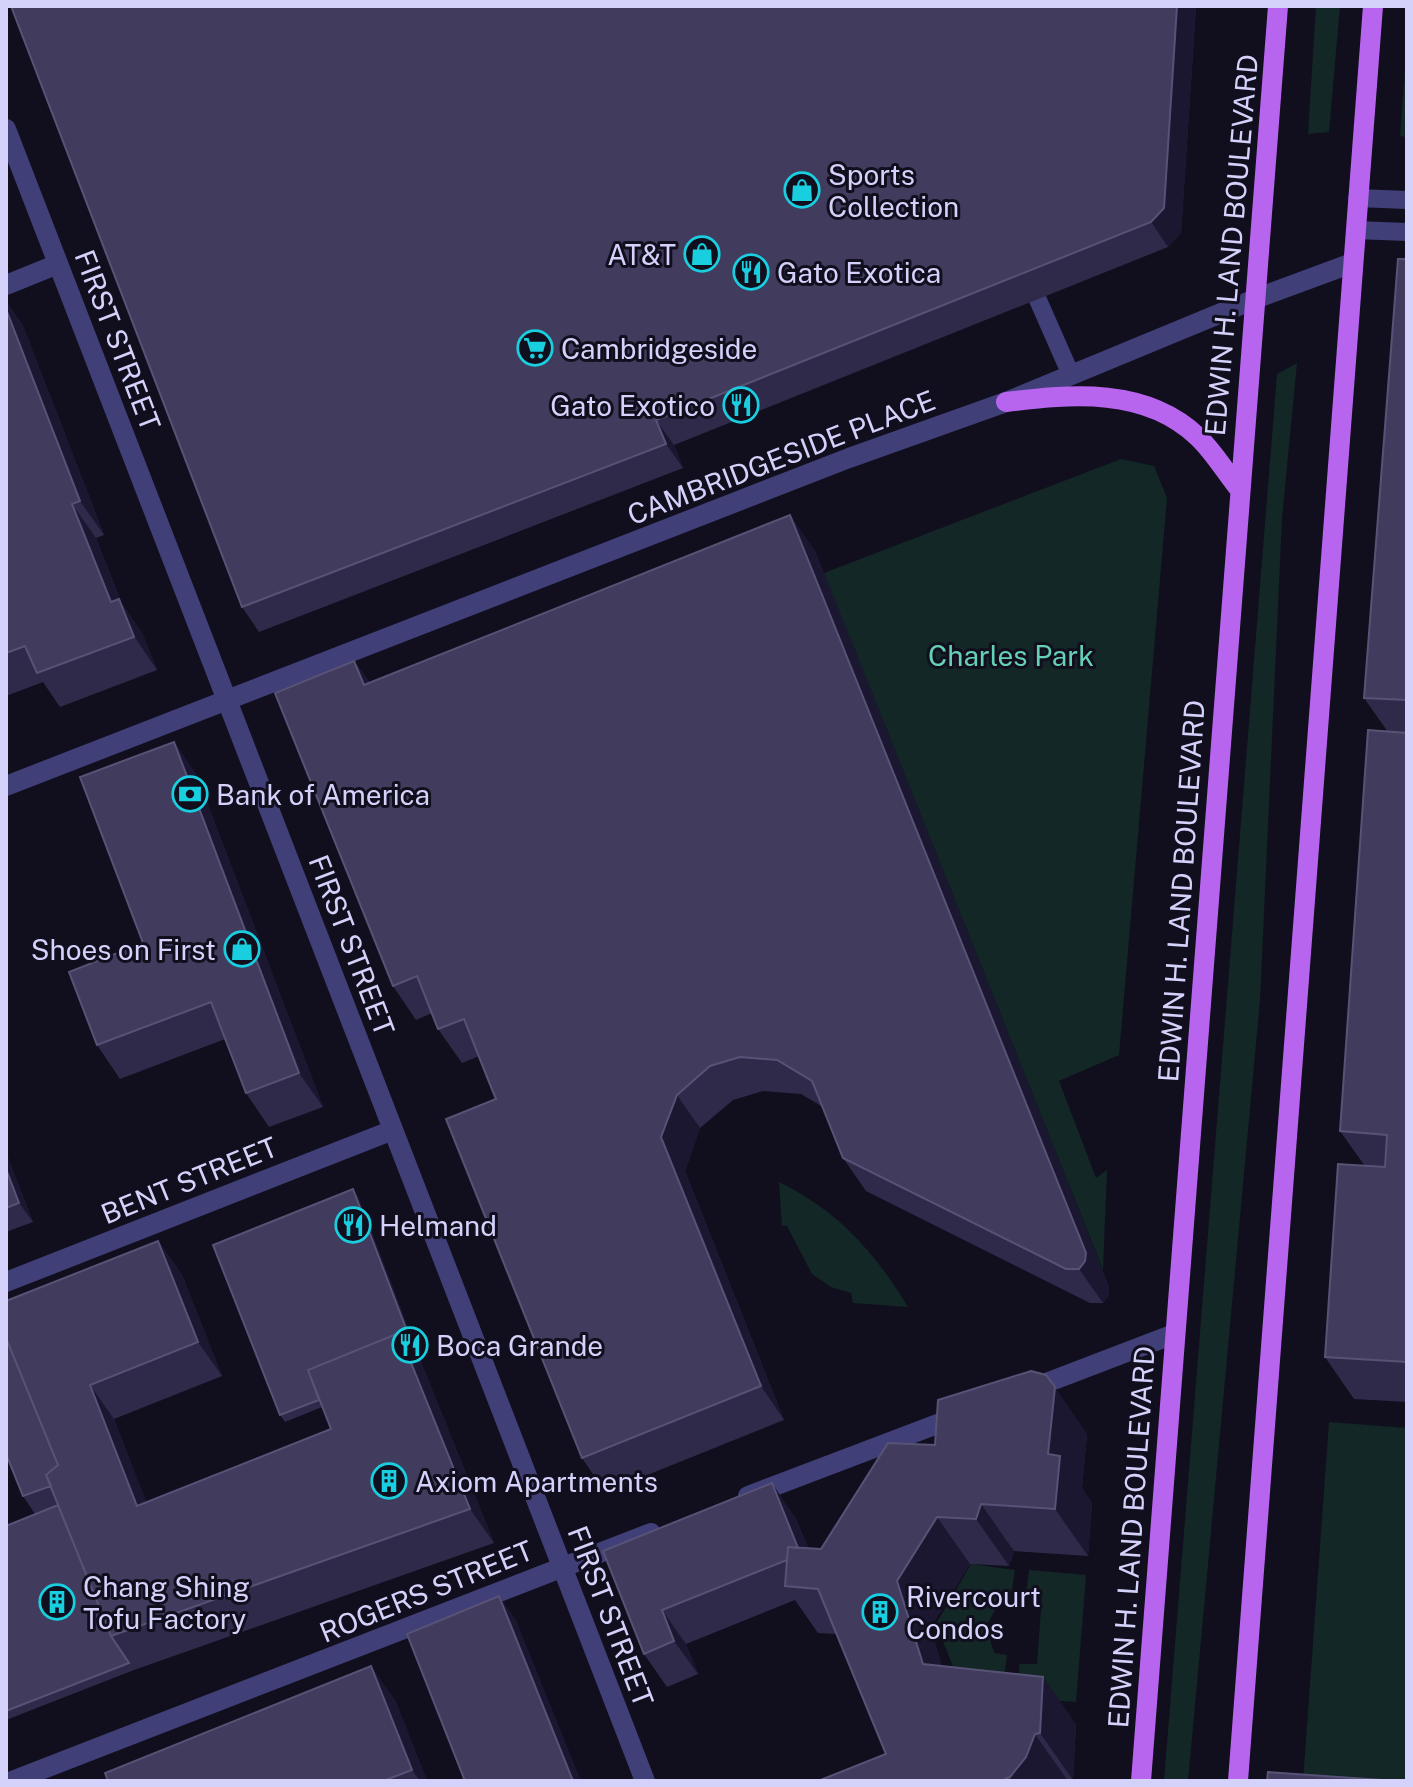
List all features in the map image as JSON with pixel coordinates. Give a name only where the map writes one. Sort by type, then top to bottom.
[{"type":"main road","name":"EDWIN H. LAND BOULEVARD","points":[[1141,1781],[1278,6]]},
{"type":"main road","points":[[1238,1781],[1373,6]]},
{"type":"main road","points":[[1006,402],[1065,395],[1115,399],[1161,411],[1197,436],[1240,490]]},
{"type":"street","name":"FIRST STREET","points":[[6,129],[645,1781]]},
{"type":"street","name":"CAMBRIDGESIDE PLACE","points":[[6,786],[849,458],[1006,402],[1255,299],[1352,263]]},
{"type":"street","points":[[6,285],[58,264]]},
{"type":"street","name":"BENT STREET","points":[[6,1282],[393,1130]]},
{"type":"street","points":[[1003,1399],[1174,1334]]},
{"type":"street","points":[[725,1504],[974,1410]]},
{"type":"street","name":"ROGERS STREET","points":[[12,1781],[667,1527]]},
{"type":"lane","points":[[1357,198],[1407,200]]},
{"type":"lane","points":[[1355,230],[1407,232]]},
{"type":"lane","points":[[1038,300],[1071,375]]},
{"type":"green space","points":[[1316,6],[1340,6],[1329,132],[1308,134]]},
{"type":"green space","points":[[1407,44],[1407,137],[1400,136]]},
{"type":"green space","points":[[1297,363],[1282,518],[1260,1000],[1188,1781],[1164,1781],[1277,374]]},
{"type":"green space","name":"Charles Park","points":[[1121,459],[1154,466],[1167,498],[1119,1055],[1059,1081],[1096,1178],[1107,1170],[1103,1270],[824,573]]},
{"type":"green space","points":[[779,1182],[819,1206],[853,1234],[882,1268],[908,1307],[853,1303],[851,1293],[831,1287],[812,1274],[787,1226],[782,1226]]},
{"type":"green space","points":[[1329,1422],[1407,1428],[1407,1781],[1303,1781]]},
{"type":"green space","points":[[971,1564],[1015,1570],[1010,1603],[999,1603],[986,1626],[994,1653],[1007,1655],[1002,1693],[962,1689],[936,1624]]},
{"type":"green space","points":[[1029,1570],[1086,1575],[1076,1702],[1021,1698],[1019,1664],[1037,1664],[1042,1597],[1026,1595]]},
{"type":"building","name":"Cambridgeside","points":[[11,6],[1177,6],[1164,208],[1151,222],[656,420],[666,444],[242,607]]},
{"type":"building","points":[[1398,259],[1407,259],[1407,700],[1364,698]]},
{"type":"building","points":[[6,309],[80,501],[72,504],[111,602],[119,599],[134,637],[37,673],[25,646],[6,653]]},
{"type":"building","points":[[790,515],[1086,1253],[1085,1261],[1079,1269],[1066,1269],[843,1158],[812,1081],[777,1060],[740,1057],[710,1066],[677,1095],[661,1137],[761,1386],[582,1458],[446,1119],[496,1099],[464,1019],[438,1029],[417,976],[393,986],[275,693],[354,661],[364,685]]},
{"type":"building","points":[[1368,730],[1407,733],[1407,1362],[1325,1357],[1338,1164],[1385,1167],[1387,1135],[1340,1131]]},
{"type":"building","points":[[174,742],[299,1073],[246,1093],[211,1002],[97,1045],[69,972],[143,943],[80,777]]},
{"type":"building","points":[[6,1169],[19,1203],[6,1208]]},
{"type":"building","points":[[353,1189],[418,1360],[399,1333],[308,1370],[319,1400],[280,1415],[213,1245]]},
{"type":"building","name":"Axiom Apartments","points":[[158,1241],[198,1342],[90,1385],[137,1506],[331,1429],[308,1370],[399,1333],[470,1509],[111,1636],[46,1475],[58,1465],[6,1338],[6,1301]]},
{"type":"building","points":[[6,1338],[58,1465],[46,1475],[51,1486],[23,1496],[6,1454]]},
{"type":"building","points":[[1031,1371],[1046,1375],[1055,1387],[1048,1454],[1060,1456],[1055,1509],[981,1504],[976,1519],[937,1517],[897,1581],[923,1664],[1043,1677],[1040,1733],[1035,1734],[1026,1757],[1010,1777],[1001,1781],[818,1781],[886,1754],[818,1589],[785,1586],[788,1547],[821,1549],[888,1443],[935,1445],[938,1400]]},
{"type":"building","points":[[772,1483],[798,1548],[788,1547],[787,1560],[662,1610],[674,1641],[644,1654],[603,1551]]},
{"type":"building","name":"Chang Shing Tofu Factory","points":[[58,1505],[111,1636],[129,1663],[6,1711],[6,1526]]},
{"type":"building","points":[[499,1596],[573,1781],[465,1781],[407,1634]]},
{"type":"building","points":[[371,1666],[412,1770],[383,1781],[108,1781],[105,1773]]},
{"type":"building","points":[[1268,1772],[1396,1781],[1267,1781]]},
{"type":"place","name":"Sports Collection","points":[[802,190]]},
{"type":"place","name":"AT&T","points":[[702,254]]},
{"type":"place","name":"Gato Exotica","points":[[751,272]]},
{"type":"place","name":"Cambridgeside","points":[[535,348]]},
{"type":"place","name":"Gato Exotico","points":[[741,405]]},
{"type":"place","name":"Bank of America","points":[[190,794]]},
{"type":"place","name":"Shoes on First","points":[[242,949]]},
{"type":"place","name":"Helmand","points":[[353,1225]]},
{"type":"place","name":"Boca Grande","points":[[410,1345]]},
{"type":"place","name":"Axiom Apartments","points":[[389,1481]]},
{"type":"place","name":"Chang Shing Tofu Factory","points":[[57,1602]]},
{"type":"place","name":"Rivercourt Condos","points":[[880,1612]]}]
